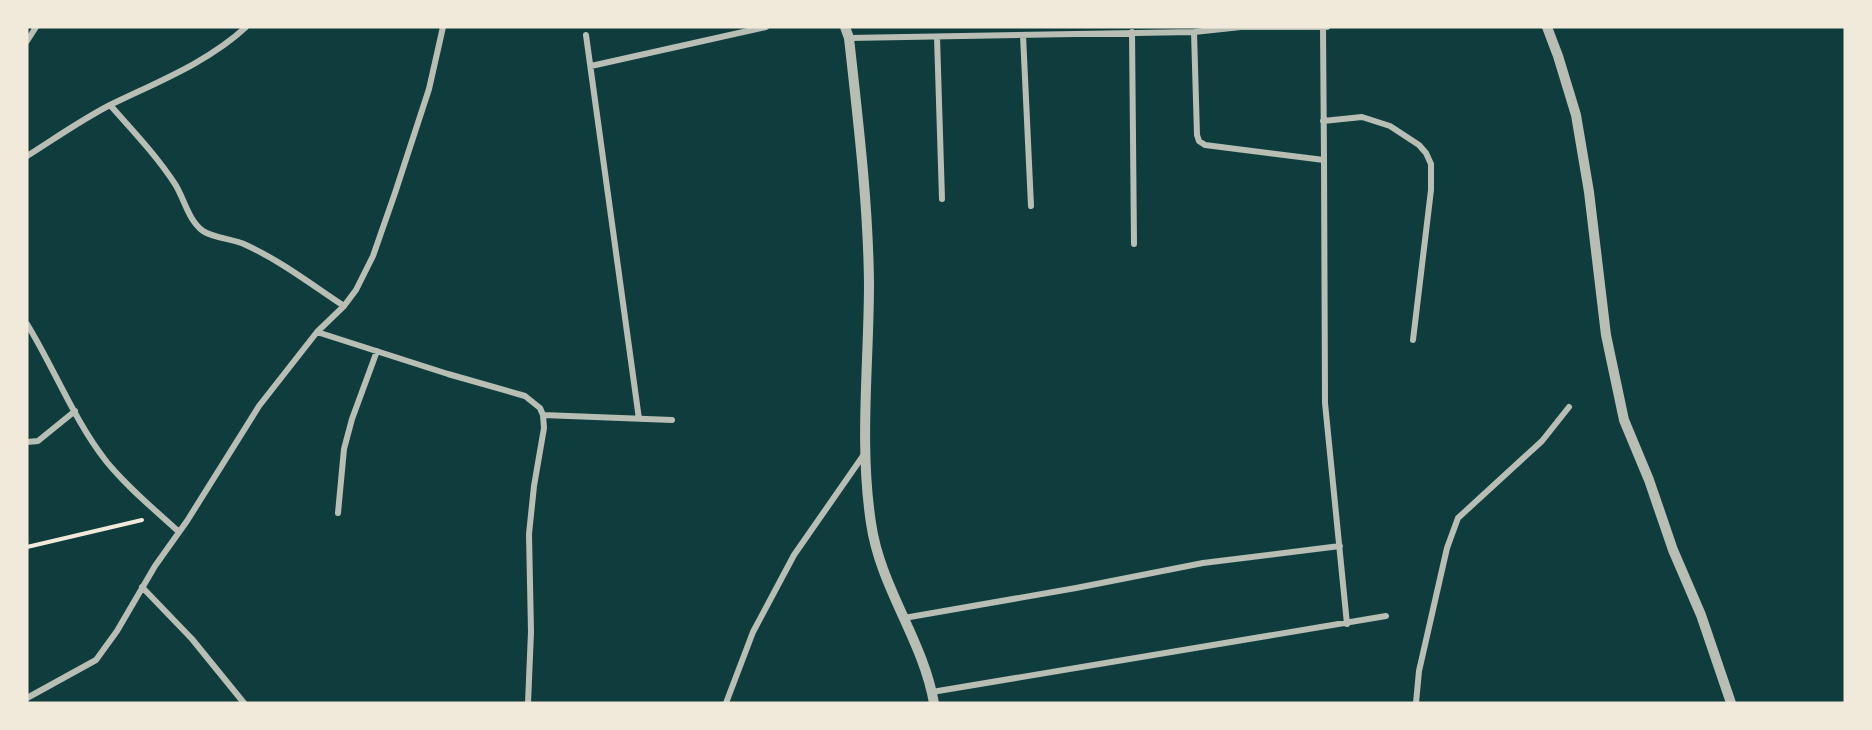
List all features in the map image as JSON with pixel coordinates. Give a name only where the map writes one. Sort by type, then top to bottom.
[{"type":"street","points":[[27,41],[36,27]]},
{"type":"street","points":[[27,156],[110,105],[139,93],[217,51],[246,27]]},
{"type":"street","points":[[27,698],[96,660],[117,631],[154,566],[179,532],[259,406],[317,332],[344,306],[356,290],[372,256],[395,193],[429,88],[443,27]]},
{"type":"street","points":[[591,66],[766,27]]},
{"type":"street","points":[[845,27],[849,38],[865,183],[869,282],[865,453],[871,526],[888,581],[920,654],[933,697],[1200,646],[1386,616]]},
{"type":"street","points":[[849,38],[1194,32],[1241,27],[1324,27],[1325,403],[1347,624]]},
{"type":"street","points":[[1547,27],[1576,115],[1589,192],[1606,335],[1624,420],[1649,480],[1673,550],[1701,615],[1731,703]]},
{"type":"street","points":[[1132,32],[1134,244]]},
{"type":"street","points":[[1194,32],[1199,141],[1205,145],[1324,160]]},
{"type":"street","points":[[586,35],[639,419]]},
{"type":"street","points":[[1023,35],[1031,206]]},
{"type":"street","points":[[937,37],[942,199]]},
{"type":"street","points":[[110,105],[162,166],[180,191],[192,220],[202,230],[208,234],[242,243],[263,254],[344,306]]},
{"type":"street","points":[[1323,121],[1362,117],[1390,126],[1419,145],[1431,164],[1431,190],[1413,340]]},
{"type":"street","points":[[27,324],[86,432],[106,461],[129,486],[179,532]]},
{"type":"street","points":[[317,332],[525,396],[540,408],[544,428],[529,534],[531,632],[528,703]]},
{"type":"street","points":[[338,513],[344,449],[352,419],[377,351]]},
{"type":"street","points":[[1416,703],[1419,671],[1444,559],[1458,518],[1542,441],[1569,406]]},
{"type":"street","points":[[27,442],[38,441],[75,411]]},
{"type":"street","points":[[543,415],[672,420]]},
{"type":"street","points":[[726,703],[753,632],[794,555],[865,453]]},
{"type":"street","points":[[904,618],[1203,563],[1340,546]]},
{"type":"street","points":[[142,587],[192,639],[244,703]]},
{"type":"path","points":[[27,547],[161,515]]}]
